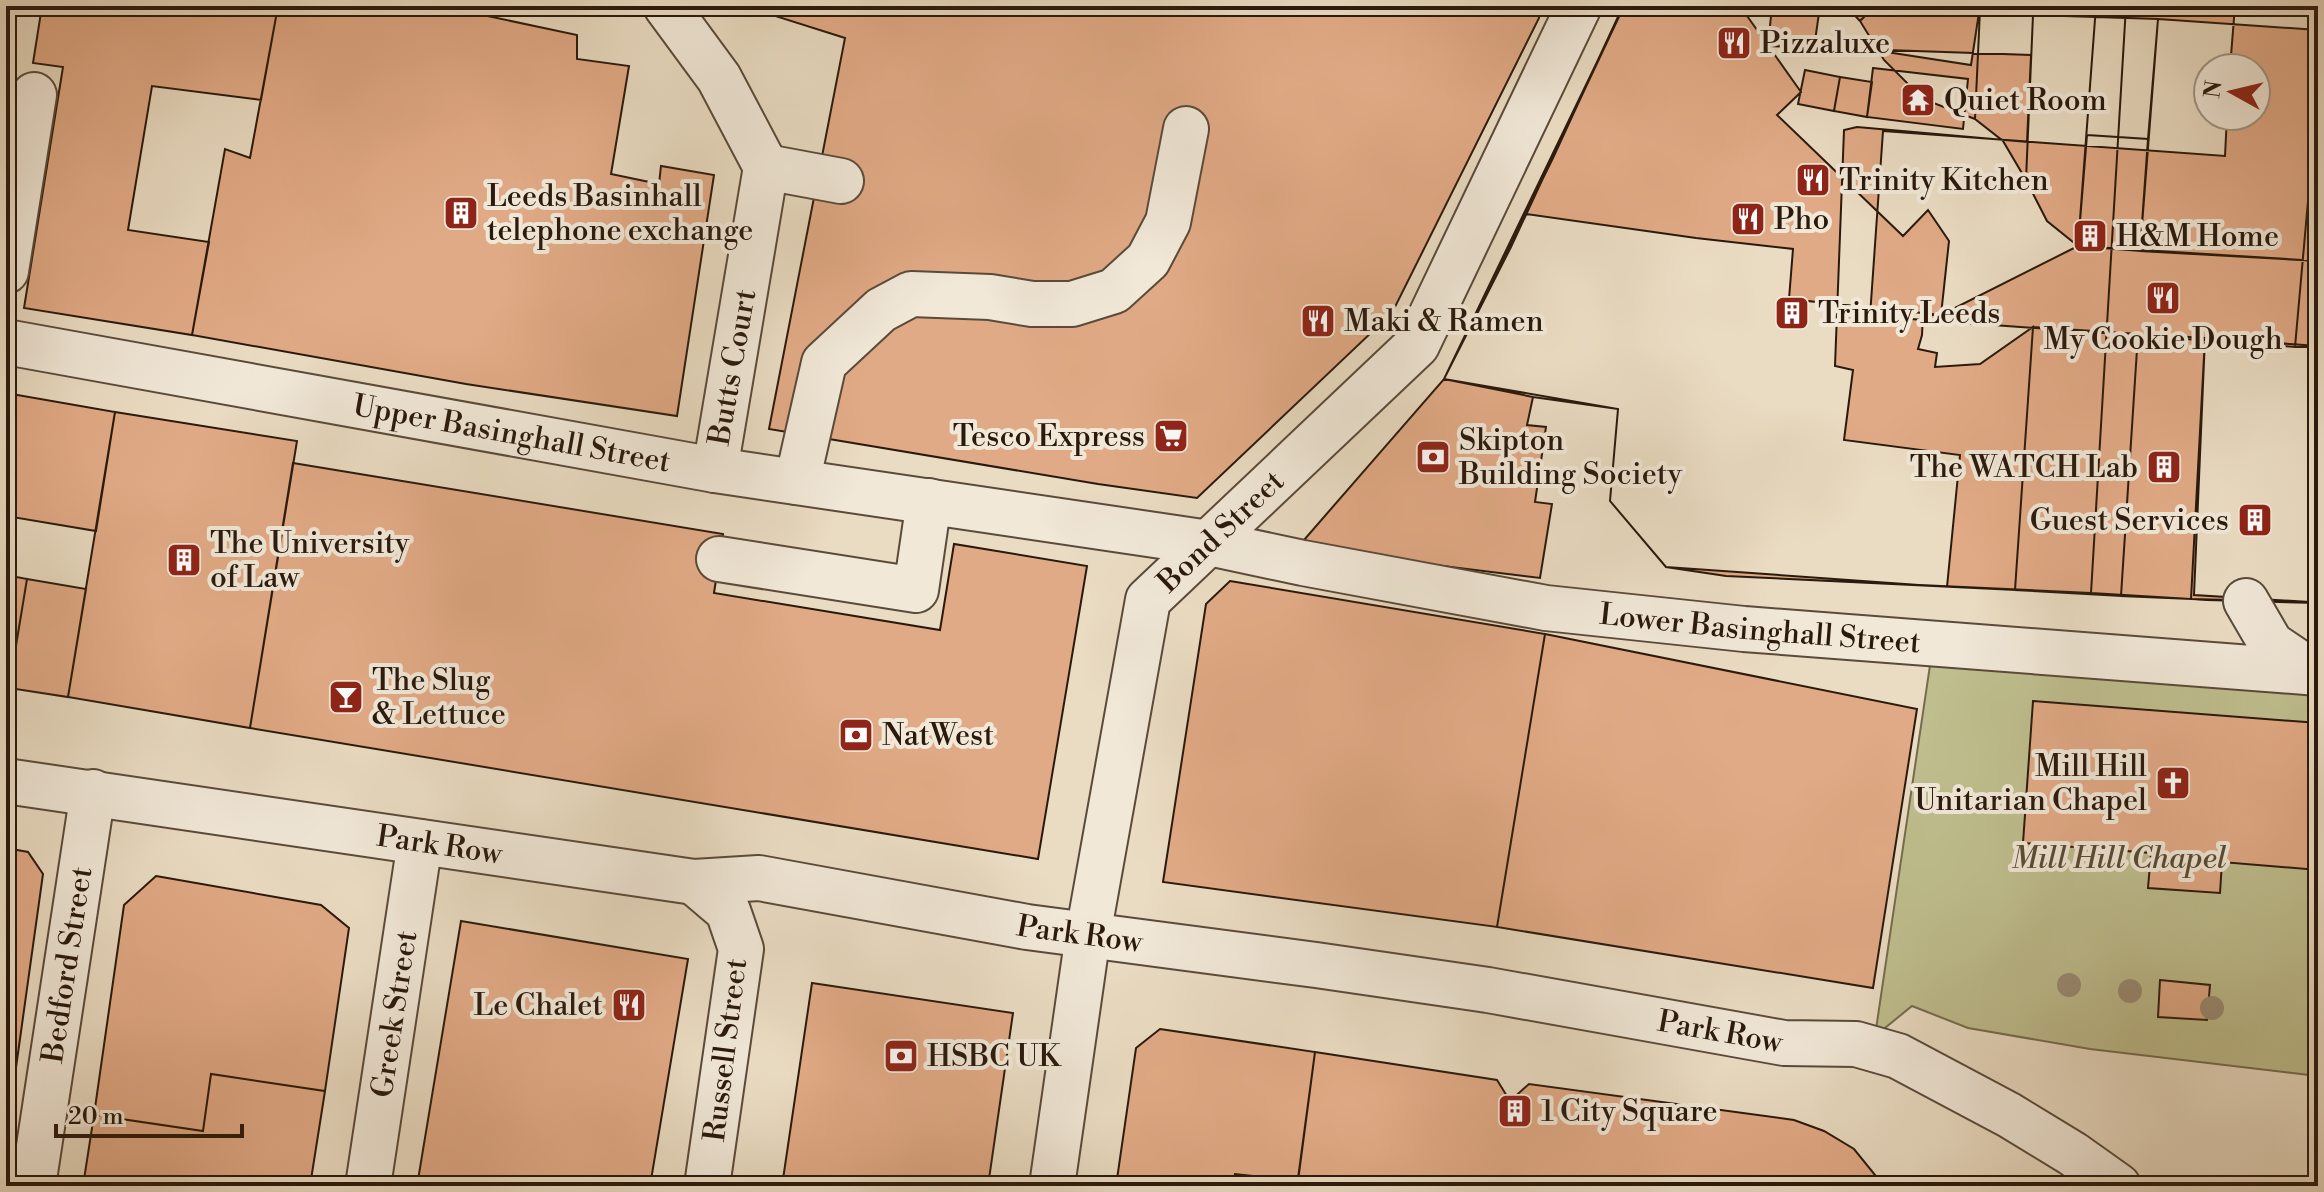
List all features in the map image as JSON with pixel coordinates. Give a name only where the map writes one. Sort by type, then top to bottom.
[{"type":"street","points":[[666,6],[719,78],[766,167],[841,181]]},
{"type":"street","name":"Bond Street","points":[[1052,1186],[1088,935],[1148,600],[1417,345],[1579,6]]},
{"type":"street","points":[[6,271],[34,95]]},
{"type":"street","points":[[797,482],[824,363],[881,310],[911,294],[990,297],[1032,304],[1072,304],[1114,291],[1148,260],[1168,222],[1186,129]]},
{"type":"street","name":"Butts Court","points":[[715,470],[766,167]]},
{"type":"street","name":"Upper Basinghall Street","points":[[6,342],[715,470],[1209,543]]},
{"type":"street","points":[[719,559],[916,590],[929,501]]},
{"type":"street","name":"Lower Basinghall Street","points":[[1209,543],[1561,610],[1760,631],[2316,673]]},
{"type":"street","points":[[2246,601],[2271,644],[2316,673]]},
{"type":"street","name":"Park Row","points":[[6,781],[694,882],[759,878],[1027,927],[1488,990],[1784,1043],[1856,1044],[1898,1056],[2009,1115],[2118,1186]]},
{"type":"street","name":"Bedford Street","points":[[33,1186],[93,792]]},
{"type":"street","name":"Greek Street","points":[[368,1186],[420,842]]},
{"type":"street","name":"Russell Street","points":[[694,882],[728,911],[741,949],[707,1186]]},
{"type":"green space","name":"Mill Hill Chapel","points":[[1933,645],[2318,684],[2318,1076],[2090,1049],[1968,1028],[1912,1006],[1875,1036]]},
{"type":"building","points":[[42,6],[278,6],[261,100],[152,86],[128,230],[209,242],[192,335],[24,308],[63,67],[33,63]]},
{"type":"building","name":"Leeds Basinhall telephone exchange","points":[[278,6],[440,6],[577,35],[577,59],[629,66],[611,174],[659,184],[661,166],[714,175],[677,416],[466,384],[192,335],[225,149],[250,158]]},
{"type":"building","points":[[744,6],[1541,6],[1539,18],[1392,313],[1197,498],[769,429],[845,38]]},
{"type":"building","name":"Trinity Leeds","points":[[1623,6],[2126,6],[2091,593],[1726,576],[1666,567],[1610,501],[1618,409],[1533,397],[1444,379],[1511,247]]},
{"type":"building","name":"Trinity Leeds","points":[[1623,6],[2126,6],[2091,593],[1726,576],[1666,567],[1610,501],[1618,409],[1533,397],[1444,379],[1511,247]]},
{"type":"building","name":"Trinity Leeds","points":[[1623,6],[1740,6],[1801,92],[1777,115],[1903,236],[1928,210],[1949,241],[1941,315],[1923,315],[1918,349],[1937,353],[1935,367],[1980,364],[2033,327],[2015,590],[1726,576],[1666,567],[1610,501],[1618,409],[1444,379],[1553,158]]},
{"type":"building","points":[[1624,6],[1772,6],[1768,46],[2031,55],[2027,142],[1857,127],[1844,130],[1835,366],[1853,370],[1844,440],[1960,455],[1947,587],[1666,567],[1610,501],[1618,409],[1444,379]]},
{"type":"building","name":"Trinity Kitchen","points":[[1624,6],[2096,6],[2078,246],[1941,315],[1789,299],[1793,249],[1526,214]]},
{"type":"building","points":[[1820,6],[1980,6],[1971,65],[1815,41]]},
{"type":"building","points":[[1846,6],[1875,6],[1860,21]]},
{"type":"building","points":[[1875,6],[1941,6],[1980,10],[1975,119],[1923,99],[1884,60],[1860,21]]},
{"type":"building","points":[[2096,6],[2318,6],[2318,261],[2078,246]]},
{"type":"building","points":[[2126,6],[2318,6],[2318,603],[2091,593]]},
{"type":"building","points":[[2126,6],[2318,6],[2318,603],[2091,593]]},
{"type":"building","name":"H&M Home","points":[[2235,6],[2318,6],[2318,89],[2295,347],[1870,316],[1883,131],[2225,156],[2226,132],[2272,132],[2272,52],[2231,52]]},
{"type":"building","points":[[1980,10],[2033,15],[2026,180],[2003,141],[1975,119]]},
{"type":"building","points":[[2033,15],[2158,19],[2148,139],[2087,135],[2078,246],[2047,221],[2026,180]]},
{"type":"building","points":[[2158,19],[2318,30],[2318,261],[2140,251]]},
{"type":"building","name":"Quiet Room","points":[[1873,68],[1968,79],[1963,129],[1867,117]]},
{"type":"building","points":[[1805,70],[1840,77],[1834,111],[1798,104]]},
{"type":"building","points":[[1840,77],[1872,82],[1867,117],[1834,111]]},
{"type":"building","points":[[2318,89],[2318,347],[2295,347]]},
{"type":"building","points":[[2087,135],[2148,139],[2140,251],[2078,246]]},
{"type":"building","points":[[2033,327],[2138,334],[2121,596],[2015,590]]},
{"type":"building","name":"The WATCH Lab","points":[[2138,334],[2205,338],[2191,599],[2121,596]]},
{"type":"building","name":"Guest Services","points":[[2205,338],[2318,346],[2318,442],[2310,602],[2194,595]]},
{"type":"building","name":"Guest Services","points":[[2205,338],[2318,346],[2318,442],[2310,602],[2191,599]]},
{"type":"building","points":[[1444,379],[1533,397],[1527,425],[1546,427],[1535,502],[1552,504],[1540,578],[1297,548]]},
{"type":"building","points":[[6,393],[115,412],[96,531],[6,516]]},
{"type":"building","name":"The University of Law","points":[[115,412],[297,441],[250,728],[68,697]]},
{"type":"building","points":[[2318,441],[2318,603],[2310,602]]},
{"type":"building","points":[[2318,442],[2318,603],[2310,602]]},
{"type":"building","points":[[293,463],[723,534],[714,593],[940,630],[954,544],[1087,566],[1038,859],[250,728]]},
{"type":"building","points":[[6,575],[27,579],[9,688],[6,687]]},
{"type":"building","points":[[27,579],[86,589],[68,697],[9,688]]},
{"type":"building","points":[[1230,581],[1545,634],[1497,927],[1163,882],[1206,604]]},
{"type":"building","points":[[1545,634],[1917,709],[1873,988],[1497,927]]},
{"type":"building","name":"Mill Hill Unitarian Chapel","points":[[2033,701],[2318,723],[2318,870],[2222,862],[2220,893],[2148,888],[2151,853],[2023,843]]},
{"type":"building","points":[[6,848],[28,852],[43,874],[13,1089],[6,1088]]},
{"type":"building","points":[[156,876],[321,905],[349,928],[325,1091],[211,1074],[203,1131],[94,1115],[124,905]]},
{"type":"building","points":[[461,921],[688,959],[650,1186],[417,1186]]},
{"type":"building","points":[[2160,980],[2210,985],[2207,1020],[2158,1017]]},
{"type":"building","points":[[812,983],[1013,1013],[988,1186],[782,1186]]},
{"type":"building","points":[[1160,1029],[1315,1052],[1298,1181],[1235,1174],[1233,1186],[1116,1186],[1136,1048]]},
{"type":"building","name":"1 City Square","points":[[1315,1052],[1497,1080],[1510,1101],[1529,1084],[1794,1120],[1824,1131],[1854,1149],[1884,1186],[1297,1186]]},
{"type":"building","points":[[211,1074],[325,1091],[310,1186],[83,1186],[94,1115],[203,1131]]},
{"type":"place","name":"Pizzaluxe","points":[[1734,43]]},
{"type":"place","name":"Quiet Room","points":[[1918,100]]},
{"type":"place","name":"Trinity Kitchen","points":[[1813,180]]},
{"type":"place","name":"Leeds Basinhall telephone exchange","points":[[461,213]]},
{"type":"place","name":"Pho","points":[[1748,219]]},
{"type":"place","name":"H&M Home","points":[[2090,236]]},
{"type":"place","name":"My Cookie Dough","points":[[2163,298]]},
{"type":"place","name":"Trinity Leeds","points":[[1792,313]]},
{"type":"place","name":"Maki & Ramen","points":[[1318,321]]},
{"type":"place","name":"Tesco Express","points":[[1171,436]]},
{"type":"place","name":"Skipton Building Society","points":[[1433,457]]},
{"type":"place","name":"The WATCH Lab","points":[[2164,467]]},
{"type":"place","name":"Guest Services","points":[[2255,520]]},
{"type":"place","name":"The University of Law","points":[[184,560]]},
{"type":"place","name":"The Slug & Lettuce","points":[[346,697]]},
{"type":"place","name":"NatWest","points":[[856,735]]},
{"type":"place","name":"Mill Hill Unitarian Chapel","points":[[2173,783]]},
{"type":"place","name":"Le Chalet","points":[[629,1005]]},
{"type":"place","name":"HSBC UK","points":[[901,1056]]},
{"type":"place","name":"1 City Square","points":[[1515,1111]]}]
